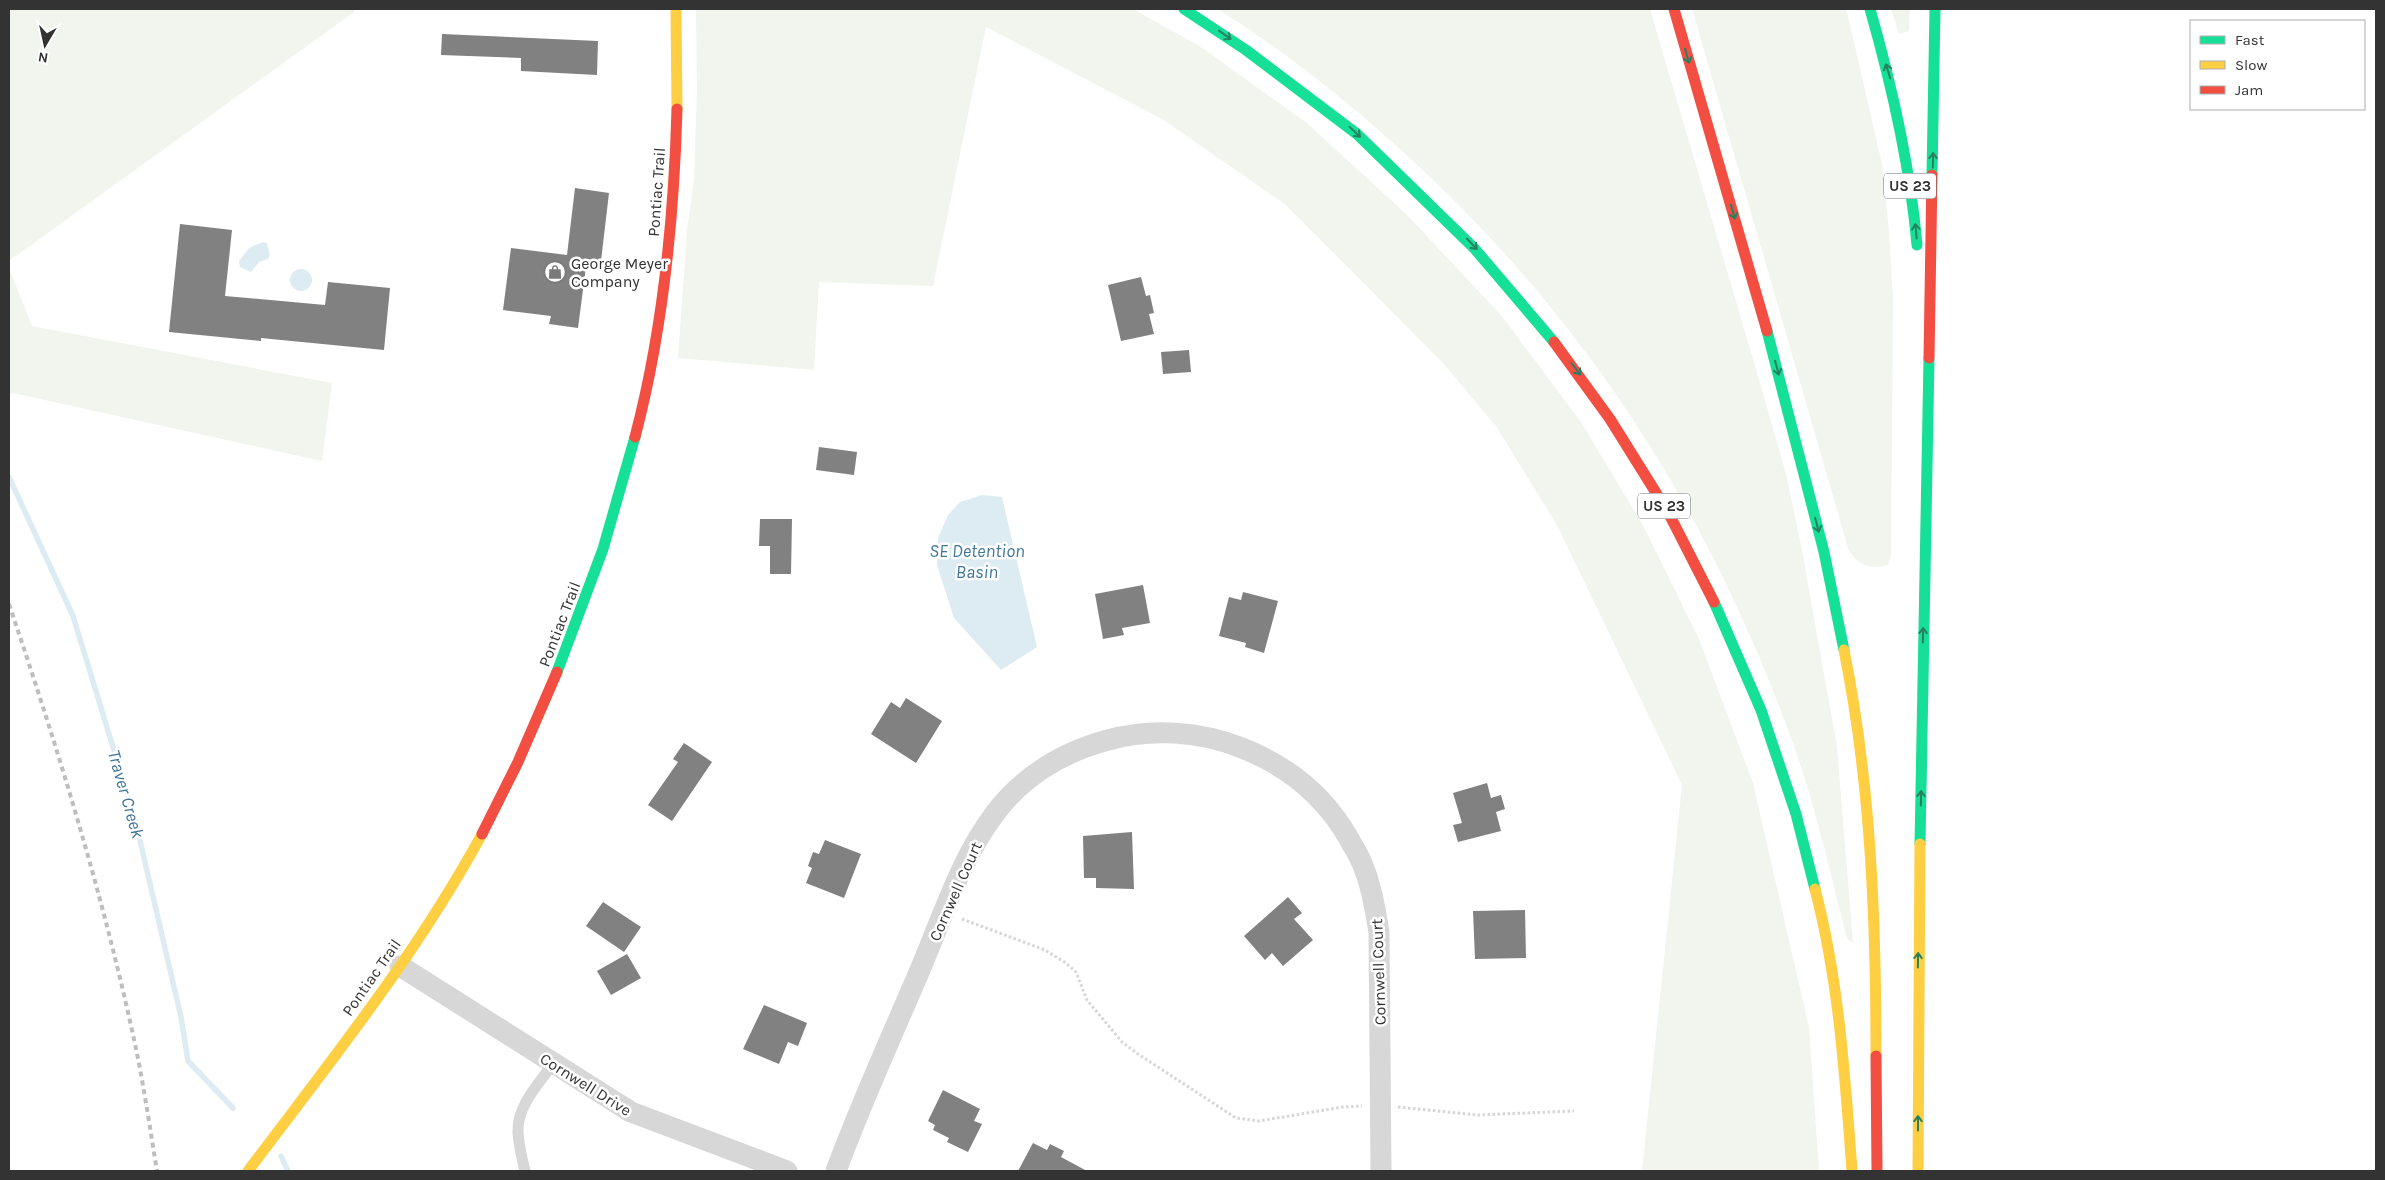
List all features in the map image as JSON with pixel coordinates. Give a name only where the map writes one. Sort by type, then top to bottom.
[{"type":"main road","name":"Pontiac Trail","points":[[248,1171],[400,966],[456,878],[501,797],[570,646],[605,546],[632,455],[652,363],[669,242],[677,130],[676,9]]},
{"type":"main road","name":"US 23","points":[[1184,9],[1211,25],[1344,122],[1441,211],[1506,281],[1577,371],[1629,446],[1692,554],[1731,636],[1765,717],[1802,833],[1824,922],[1843,1043],[1852,1171]]},
{"type":"main road","points":[[1674,9],[1761,307],[1824,552],[1848,669],[1866,794],[1876,949],[1877,1171]]},
{"type":"main road","name":"US 23","points":[[1870,9],[1891,81],[1912,202],[1928,366],[1918,966],[1918,1171]]},
{"type":"main road","points":[[1928,366],[1933,210],[1935,9]]},
{"type":"street","name":"Cornwell Court","points":[[836,1171],[854,1122],[972,848],[1000,805],[1028,778],[1060,757],[1117,737],[1154,733],[1178,733],[1232,744],[1257,754],[1285,769],[1306,784],[1327,805],[1361,860],[1372,896],[1379,932],[1381,1171]]},
{"type":"street","name":"Cornwell Drive","points":[[400,966],[630,1112],[787,1171]]},
{"type":"lane","points":[[525,1171],[518,1131],[522,1114],[530,1094],[553,1064]]},
{"type":"path","points":[[944,912],[1045,950],[1066,963],[1076,972],[1087,1000],[1122,1042],[1236,1118],[1259,1121],[1343,1107],[1381,1106],[1478,1114],[1574,1111]]},
{"type":"shaded area","points":[[9,9],[354,9],[354,12],[9,261]]},
{"type":"shaded area","points":[[696,9],[1133,9],[1201,47],[1307,123],[1407,215],[1501,315],[1581,422],[1644,527],[1699,639],[1753,783],[1809,1027],[1819,1171],[1642,1171],[1682,785],[1557,525],[1496,426],[1442,362],[1286,205],[1162,119],[986,27],[933,286],[819,282],[814,370],[678,358],[687,231],[694,178],[697,90]]},
{"type":"shaded area","points":[[1217,9],[1650,9],[1786,474],[1802,550],[1837,747],[1853,943],[1847,939],[1822,838],[1800,763],[1757,652],[1719,569],[1677,490],[1630,414],[1578,342],[1521,272],[1459,206],[1392,142],[1329,88],[1263,39]]},
{"type":"shaded area","points":[[1692,9],[1845,9],[1848,16],[1882,164],[1889,231],[1893,301],[1891,556],[1888,565],[1875,567],[1864,565],[1855,559],[1848,548]]},
{"type":"shaded area","points":[[1891,9],[1910,9],[1909,31],[1899,34]]},
{"type":"shaded area","points":[[9,268],[32,326],[332,383],[322,461],[13,393],[9,394]]},
{"type":"water","points":[[263,242],[267,243],[270,255],[268,259],[259,262],[251,272],[240,267],[239,261],[249,248]]},
{"type":"water","points":[[301,269],[309,272],[312,280],[309,288],[301,291],[293,288],[290,280],[293,272]]},
{"type":"water","name":"SE Detention Basin","points":[[982,495],[1002,497],[1037,647],[1001,670],[954,618],[937,565],[938,538],[948,515],[960,502]]},
{"type":"building","points":[[442,34],[598,41],[597,75],[521,71],[521,58],[441,55]]},
{"type":"building","points":[[575,188],[609,193],[601,261],[587,259],[578,328],[549,324],[551,316],[503,310],[511,248],[567,255]]},
{"type":"building","points":[[180,224],[232,230],[225,296],[325,305],[328,282],[390,288],[384,350],[261,338],[261,341],[169,332]]},
{"type":"building","points":[[1141,277],[1146,296],[1150,295],[1154,313],[1149,314],[1154,334],[1121,341],[1108,285]]},
{"type":"building","points":[[1189,350],[1191,372],[1163,374],[1161,352]]},
{"type":"building","points":[[819,447],[857,452],[854,475],[816,470]]},
{"type":"building","points":[[760,519],[792,519],[791,574],[770,574],[770,546],[759,546]]},
{"type":"building","points":[[1143,585],[1150,623],[1122,628],[1124,635],[1103,639],[1095,594]]},
{"type":"building","points":[[1243,592],[1278,601],[1264,653],[1245,647],[1246,643],[1219,636],[1229,597],[1241,600]]},
{"type":"building","points":[[906,698],[942,721],[916,763],[871,734],[891,702],[900,708]]},
{"type":"building","points":[[684,743],[712,762],[672,821],[648,805],[678,762],[673,759]]},
{"type":"building","points":[[1487,783],[1491,798],[1501,795],[1505,809],[1496,812],[1501,831],[1458,842],[1453,825],[1462,823],[1453,793]]},
{"type":"building","points":[[1132,832],[1134,889],[1096,888],[1096,878],[1084,878],[1083,836]]},
{"type":"building","points":[[825,840],[861,854],[844,898],[806,883],[812,868],[808,866],[813,852],[819,854]]},
{"type":"building","points":[[1288,897],[1302,913],[1294,919],[1313,940],[1283,966],[1272,953],[1265,960],[1244,936]]},
{"type":"building","points":[[603,902],[641,927],[624,952],[586,926]]},
{"type":"building","points":[[1525,910],[1526,958],[1475,959],[1473,911]]},
{"type":"building","points":[[627,954],[641,978],[611,995],[597,971]]},
{"type":"building","points":[[764,1005],[807,1023],[798,1046],[788,1042],[779,1064],[743,1049]]},
{"type":"building","points":[[943,1090],[980,1109],[974,1121],[982,1124],[968,1152],[947,1142],[949,1138],[933,1130],[935,1125],[928,1121]]},
{"type":"building","points":[[1033,1143],[1047,1150],[1050,1144],[1064,1151],[1061,1157],[1087,1171],[1018,1171]]},
{"type":"waterway","name":"Traver Creek","points":[[9,477],[73,616],[135,819],[181,1017],[188,1061],[233,1108]]},
{"type":"waterway","name":"Traver Creek","points":[[281,1156],[288,1171]]},
{"type":"railway","points":[[9,604],[62,768],[109,933],[138,1060],[157,1171]]},
{"type":"traffic: fast","points":[[1184,9],[1246,50],[1357,134],[1474,248],[1554,342]]},
{"type":"traffic: fast","points":[[1870,9],[1886,67],[1905,155],[1917,245]]},
{"type":"traffic: fast","points":[[1932,175],[1935,9]]},
{"type":"traffic: fast","points":[[1767,331],[1824,552],[1844,650]]},
{"type":"traffic: fast","points":[[1920,844],[1929,358]]},
{"type":"traffic: fast","points":[[557,672],[603,549],[635,437]]},
{"type":"traffic: fast","points":[[1714,602],[1761,710],[1796,814],[1815,889]]},
{"type":"traffic: slow","points":[[676,9],[677,109]]},
{"type":"traffic: slow","points":[[1844,650],[1853,700],[1866,802],[1875,954],[1876,1056]]},
{"type":"traffic: slow","points":[[248,1171],[401,965],[430,922],[482,834]]},
{"type":"traffic: slow","points":[[1918,1171],[1920,844]]},
{"type":"traffic: slow","points":[[1815,889],[1830,959],[1840,1029],[1852,1171]]},
{"type":"traffic: jam","points":[[1674,9],[1767,331]]},
{"type":"traffic: jam","points":[[635,437],[645,397],[660,316],[670,233],[677,109]]},
{"type":"traffic: jam","points":[[1929,358],[1932,175]]},
{"type":"traffic: jam","points":[[1554,342],[1610,419],[1668,512],[1714,602]]},
{"type":"traffic: jam","points":[[482,834],[518,762],[557,672]]},
{"type":"traffic: jam","points":[[1876,1056],[1877,1171]]},
{"type":"place","name":"George Meyer Company","points":[[555,272]]}]
